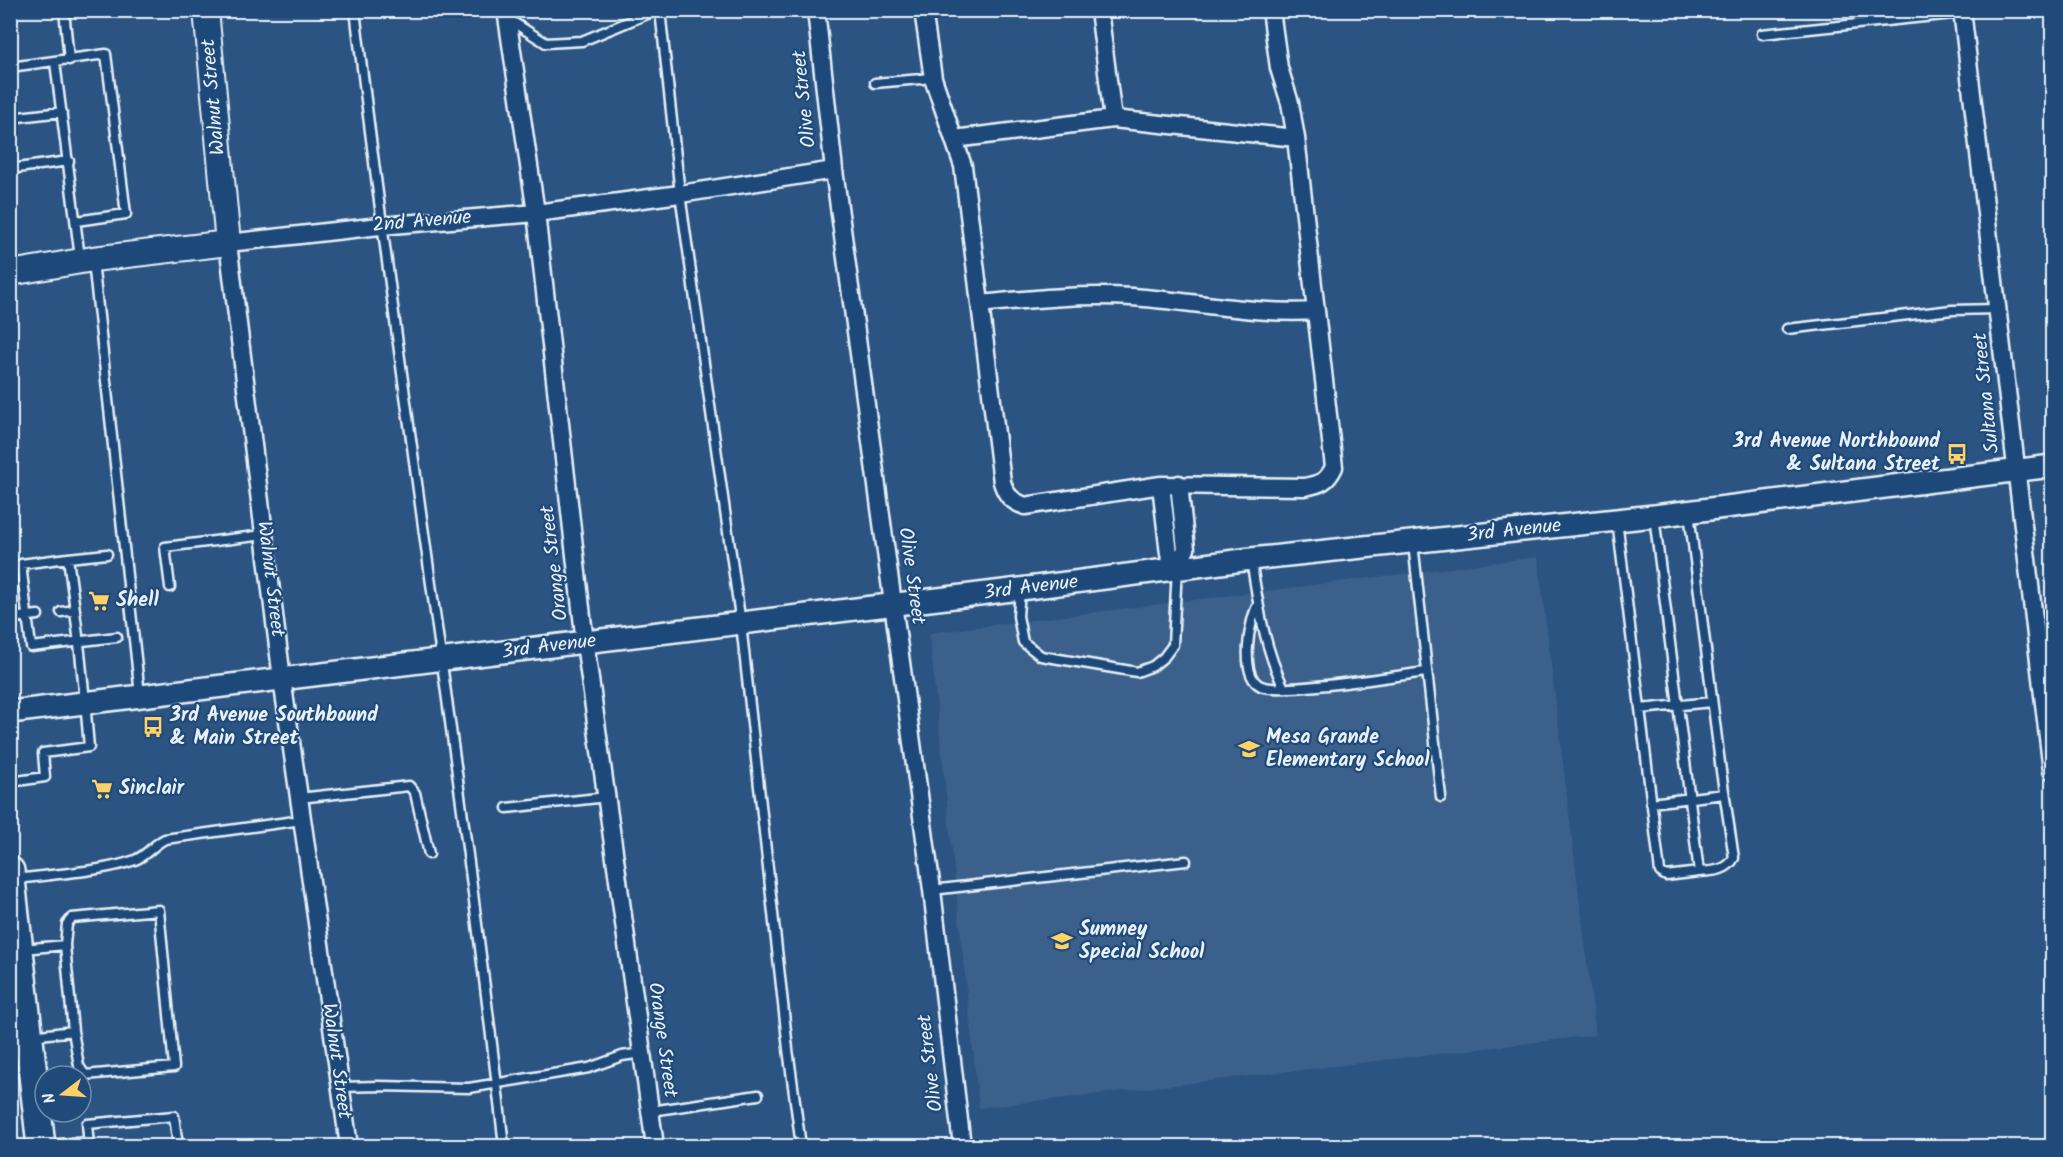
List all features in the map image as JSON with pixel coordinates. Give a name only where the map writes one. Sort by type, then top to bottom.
[{"type":"main road","name":"Walnut Street","points":[[206,10],[228,243]]},
{"type":"main road","name":"2nd Avenue","points":[[10,273],[87,260],[228,243]]},
{"type":"main road","points":[[11,875],[41,1146]]},
{"type":"street","name":"Olive Street","points":[[816,10],[834,170],[932,890],[962,1146]]},
{"type":"street","points":[[923,10],[933,78],[963,166],[1002,482],[1006,494],[1015,503],[1025,506],[1161,485],[1305,486],[1320,484],[1329,478],[1334,468],[1296,138],[1290,103],[1279,68],[1270,10]]},
{"type":"street","points":[[1099,10],[1113,119]]},
{"type":"street","name":"Sultana Street","points":[[1963,12],[2052,771]]},
{"type":"street","name":"Orange Street","points":[[507,15],[536,213],[585,643],[655,1146]]},
{"type":"street","points":[[954,139],[1113,119],[1296,138]]},
{"type":"street","name":"2nd Avenue","points":[[228,243],[380,226],[536,213],[834,170]]},
{"type":"street","name":"Walnut Street","points":[[228,243],[282,679],[349,1146]]},
{"type":"street","points":[[980,304],[1057,297],[1132,297],[1264,312],[1316,311]]},
{"type":"street","name":"3rd Avenue","points":[[10,712],[741,624],[1251,559],[1689,512],[2052,466]]},
{"type":"street","points":[[1178,568],[1186,549],[1179,484]]},
{"type":"street","points":[[1161,485],[1169,554],[1178,568]]},
{"type":"lane","points":[[64,10],[69,60]]},
{"type":"lane","points":[[355,10],[380,226],[443,660],[504,1146]]},
{"type":"lane","points":[[507,15],[546,43],[582,41],[659,10],[680,194],[741,624],[788,1049],[801,1146]]},
{"type":"lane","points":[[1762,34],[1963,12]]},
{"type":"lane","points":[[10,67],[106,54],[126,214],[76,220]]},
{"type":"lane","points":[[55,62],[76,220],[87,260],[140,696]]},
{"type":"lane","points":[[875,83],[933,78]]},
{"type":"lane","points":[[10,118],[62,112]]},
{"type":"lane","points":[[10,169],[69,161]]},
{"type":"lane","points":[[1787,329],[1952,310],[1998,309]]},
{"type":"lane","points":[[1617,519],[1660,872],[1666,876],[1721,870],[1730,865],[1734,858],[1689,512]]},
{"type":"lane","points":[[1654,516],[1699,872]]},
{"type":"lane","points":[[170,587],[165,548],[264,535]]},
{"type":"lane","points":[[1413,543],[1441,797]]},
{"type":"lane","points":[[107,554],[21,564],[27,616],[31,647],[117,637]]},
{"type":"lane","points":[[10,782],[45,777],[43,753],[89,747],[68,558]]},
{"type":"lane","points":[[1251,559],[1258,604],[1272,661],[1284,688]]},
{"type":"lane","points":[[1020,589],[1018,616],[1023,642],[1041,656],[1137,672],[1153,666],[1173,645],[1178,568]]},
{"type":"lane","points":[[1258,604],[1250,626],[1249,668],[1252,679],[1259,686],[1284,688],[1427,672]]},
{"type":"lane","points":[[61,612],[75,610]]},
{"type":"lane","points":[[10,618],[38,615]]},
{"type":"lane","points":[[1640,709],[1712,702]]},
{"type":"lane","points":[[299,798],[409,786],[415,793],[429,854]]},
{"type":"lane","points":[[1651,803],[1724,794]]},
{"type":"lane","points":[[507,808],[607,797]]},
{"type":"lane","points":[[11,875],[99,868],[136,860],[165,839],[302,820]]},
{"type":"lane","points":[[932,890],[1186,861]]},
{"type":"lane","points":[[159,910],[174,1067],[85,1075],[79,1066],[73,1031],[65,945],[67,924],[72,918],[159,910]]},
{"type":"lane","points":[[19,950],[65,945]]},
{"type":"lane","points":[[29,1037],[73,1031]]},
{"type":"lane","points":[[340,1087],[469,1088],[589,1068],[622,1056],[643,1053]]},
{"type":"lane","points":[[651,1111],[758,1095]]},
{"type":"lane","points":[[41,1146],[89,1144],[87,1124],[174,1116],[178,1146]]},
{"type":"shaded area","points":[[1538,557],[1596,1035],[979,1108],[929,633]]},
{"type":"place","name":"3rd Avenue Northbound & Sultana Street","points":[[1957,454]]},
{"type":"place","name":"Shell","points":[[99,601]]},
{"type":"place","name":"3rd Avenue Southbound & Main Street","points":[[153,727]]},
{"type":"place","name":"Mesa Grande Elementary School","points":[[1249,749]]},
{"type":"place","name":"Sinclair","points":[[102,789]]},
{"type":"place","name":"Sumney Special School","points":[[1062,941]]}]
